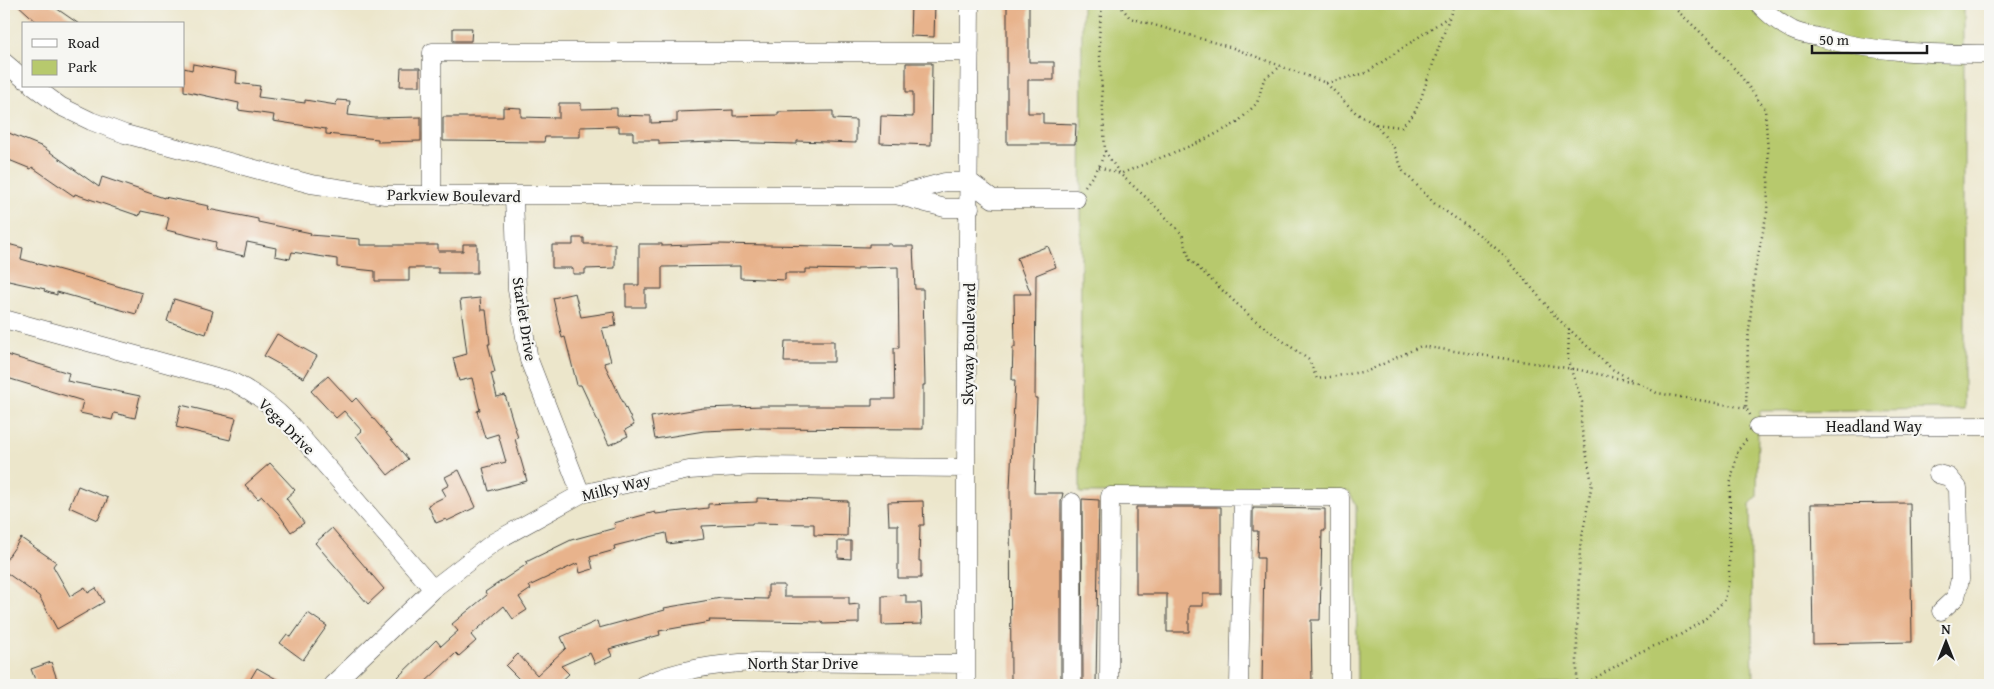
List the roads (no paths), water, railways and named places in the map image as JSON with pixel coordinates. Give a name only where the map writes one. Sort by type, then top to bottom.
[{"type":"street","name":"Skyway Boulevard","points":[[966,685],[970,4]]},
{"type":"street","points":[[1758,4],[1777,21],[1793,31],[1835,42],[1859,47],[1948,54],[1990,54]]},
{"type":"street","points":[[432,195],[432,52],[970,52]]},
{"type":"street","points":[[4,62],[22,77]]},
{"type":"street","name":"Parkview Boulevard","points":[[36,88],[60,106],[91,121],[125,134],[311,184],[386,195],[896,195],[945,182],[970,182]]},
{"type":"street","points":[[970,182],[994,199],[1076,199]]},
{"type":"street","name":"Parkview Boulevard","points":[[896,195],[945,208],[970,208]]},
{"type":"street","name":"Starlet Drive","points":[[514,196],[517,290],[530,360],[581,494]]},
{"type":"street","name":"Vega Drive","points":[[4,318],[232,381],[254,392],[274,407],[284,418],[433,589]]},
{"type":"street","name":"Headland Way","points":[[1758,427],[1990,426]]},
{"type":"street","name":"Milky Way","points":[[332,685],[433,589],[494,542],[581,494],[690,470],[755,466],[966,468]]},
{"type":"street","points":[[1938,474],[1949,477],[1958,488],[1960,579],[1956,597],[1941,611]]},
{"type":"street","points":[[1109,685],[1110,496],[1340,497],[1340,685]]},
{"type":"street","points":[[1239,685],[1243,497]]},
{"type":"street","points":[[1072,502],[1072,685]]},
{"type":"street","name":"North Star Drive","points":[[643,685],[675,674],[728,663],[966,664]]}]
